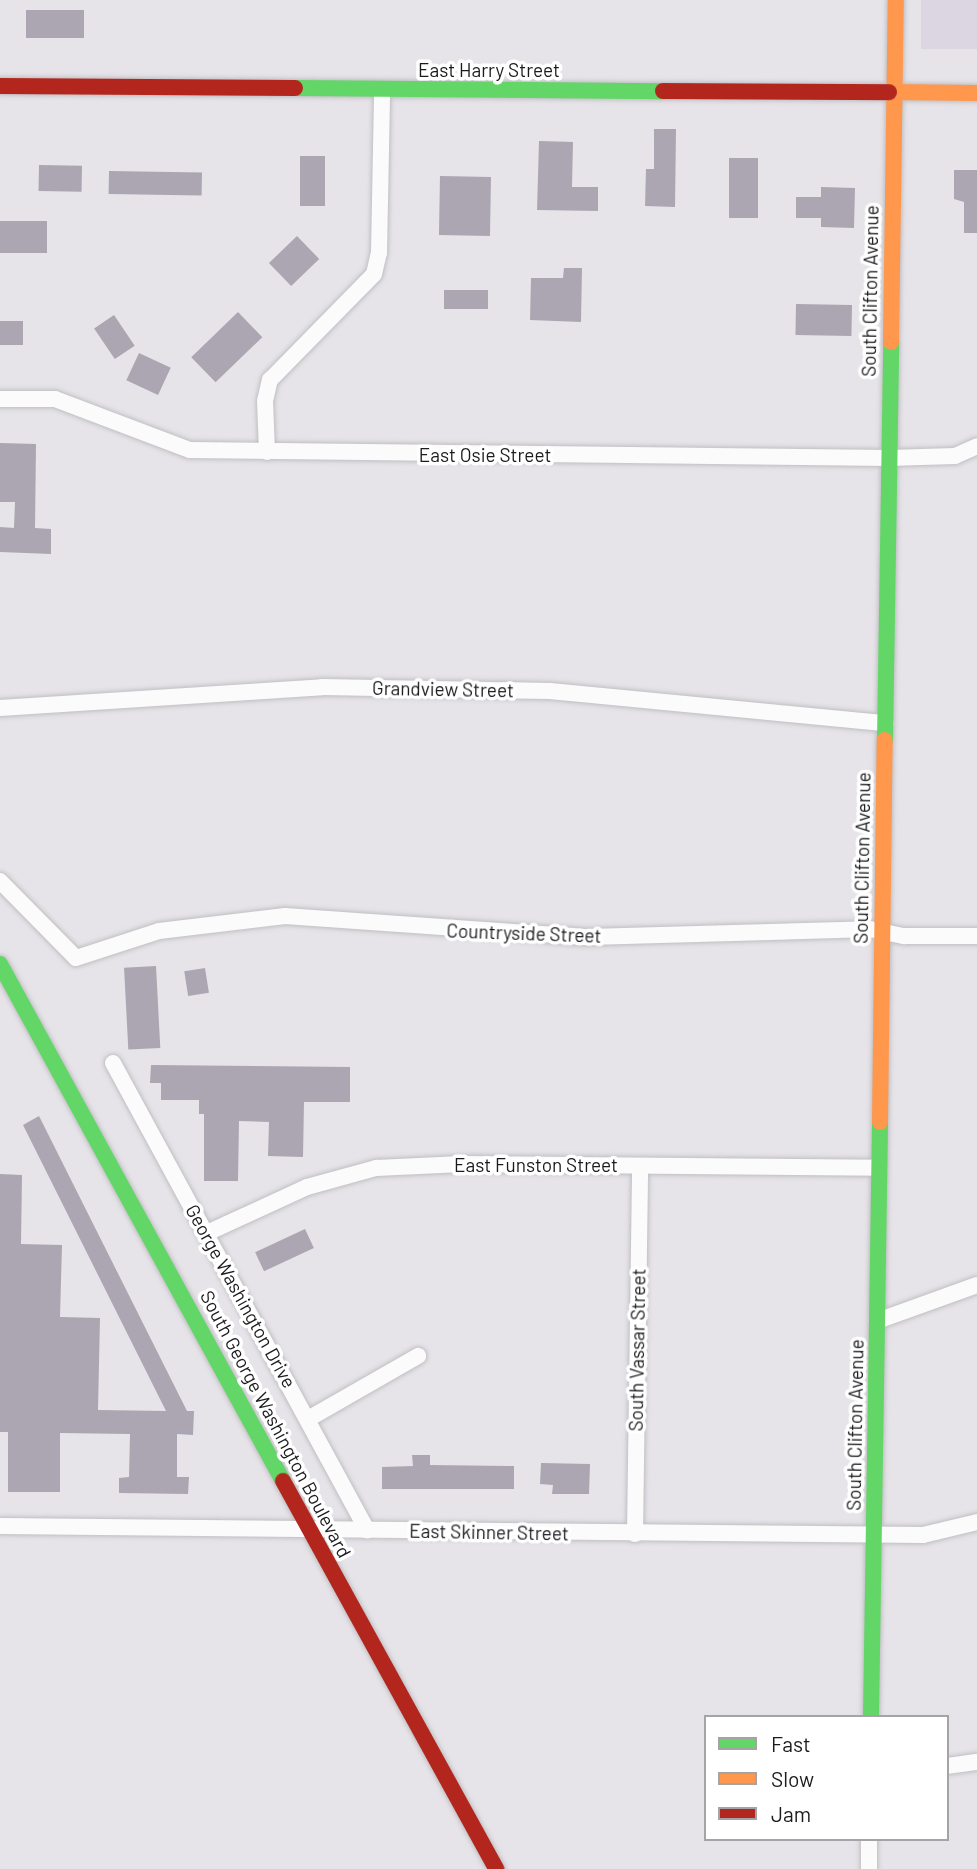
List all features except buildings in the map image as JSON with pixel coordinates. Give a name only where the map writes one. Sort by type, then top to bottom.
[{"type":"street","name":"South Clifton Avenue","points":[[871,1715],[896,0]]},
{"type":"street","name":"East Harry Street","points":[[0,86],[382,91],[977,93]]},
{"type":"street","points":[[267,452],[265,401],[270,380],[374,274],[379,253],[382,91]]},
{"type":"street","name":"East Osie Street","points":[[0,398],[55,399],[190,450],[889,458],[955,456],[977,446]]},
{"type":"street","name":"Grandview Street","points":[[0,708],[167,694],[335,687],[550,691],[885,723]]},
{"type":"street","name":"Countryside Street","points":[[0,881],[76,958],[159,931],[285,916],[588,937],[882,932],[977,936]]},
{"type":"street","name":"South George Washington Boulevard","points":[[0,964],[496,1869]]},
{"type":"street","name":"South George Washington Boulevard","points":[[0,987],[19,1000]]},
{"type":"street","name":"George Washington Drive","points":[[113,1063],[367,1530]]},
{"type":"street","name":"South Vassar Street","points":[[635,1534],[640,1166]]},
{"type":"street","name":"East Funston Street","points":[[207,1233],[307,1187],[376,1168],[879,1168]]},
{"type":"street","points":[[877,1321],[977,1285]]},
{"type":"street","points":[[307,1419],[418,1356]]},
{"type":"street","name":"East Skinner Street","points":[[0,1526],[923,1535],[977,1522]]},
{"type":"street","points":[[949,1766],[977,1762]]},
{"type":"street","points":[[869,1841],[869,1869]]},
{"type":"shaded area","points":[[921,0],[977,0],[977,49],[921,49]]},
{"type":"traffic: fast","points":[[295,88],[663,91]]},
{"type":"traffic: fast","points":[[885,740],[891,342]]},
{"type":"traffic: fast","points":[[0,964],[283,1481]]},
{"type":"traffic: fast","points":[[871,1715],[880,1122]]},
{"type":"traffic: slow","points":[[891,342],[896,0]]},
{"type":"traffic: slow","points":[[889,92],[977,93]]},
{"type":"traffic: slow","points":[[880,1122],[885,740]]},
{"type":"traffic: jam","points":[[0,86],[295,88]]},
{"type":"traffic: jam","points":[[663,91],[889,92]]},
{"type":"traffic: jam","points":[[283,1481],[496,1869]]}]
